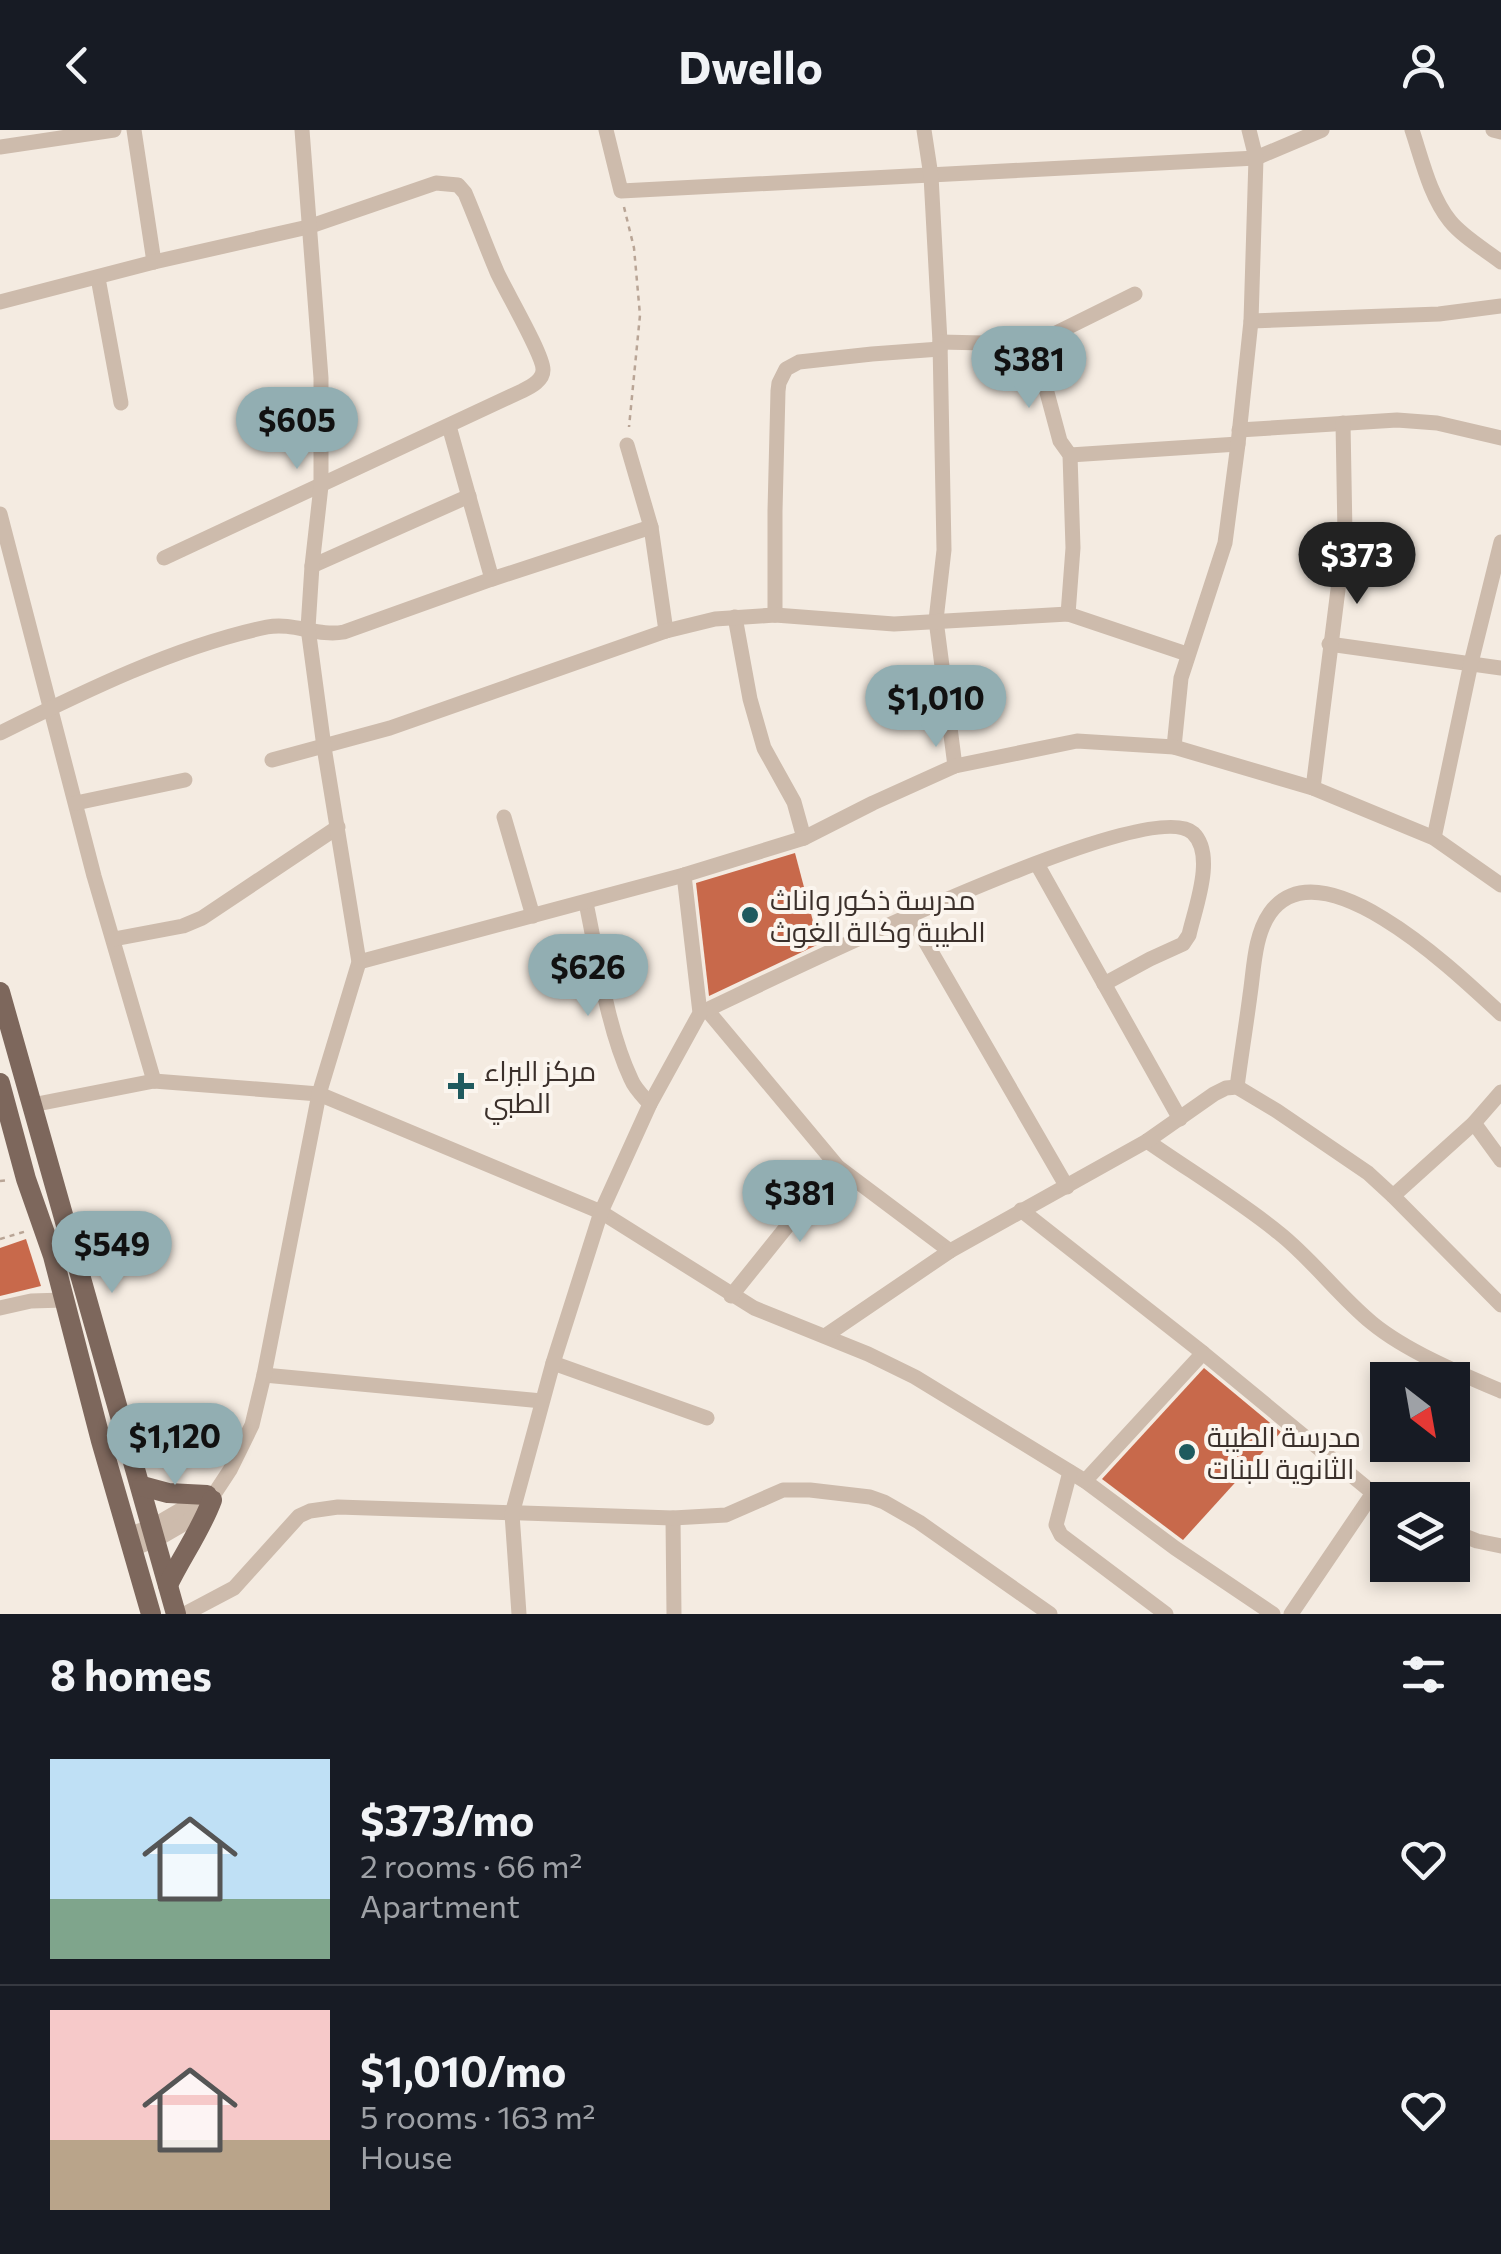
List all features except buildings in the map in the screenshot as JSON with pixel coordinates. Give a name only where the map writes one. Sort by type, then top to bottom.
[{"type":"main road","points":[[0,992],[176,1614]]},
{"type":"main road","points":[[0,1083],[26,1180],[53,1256],[151,1614]]},
{"type":"main road","points":[[142,1486],[168,1493],[212,1495],[205,1518],[168,1585]]},
{"type":"street","points":[[0,147],[114,130]]},
{"type":"street","points":[[134,130],[154,262]]},
{"type":"street","points":[[130,1542],[188,1522],[230,1470],[252,1425],[320,1094],[359,962],[308,628],[321,486],[321,378],[302,130]]},
{"type":"street","points":[[606,130],[620,192],[1256,158],[1322,130]]},
{"type":"street","points":[[924,130],[940,345],[944,550],[936,620],[954,766]]},
{"type":"street","points":[[1174,747],[1187,654],[1224,543],[1238,437],[1251,321],[1256,158],[1250,130]]},
{"type":"street","points":[[1412,130],[1446,216],[1501,262]]},
{"type":"street","points":[[1492,130],[1501,132]]},
{"type":"street","points":[[0,302],[308,227],[436,183],[458,185],[465,193],[543,370],[541,376],[534,384],[448,426],[164,558]]},
{"type":"street","points":[[98,278],[121,404]]},
{"type":"street","points":[[775,615],[778,391],[786,369],[800,362],[940,345],[1034,344],[1135,294]]},
{"type":"street","points":[[1251,321],[1439,314],[1501,306]]},
{"type":"street","points":[[1034,344],[1060,442],[1070,456],[1073,548],[1068,614]]},
{"type":"street","points":[[1070,456],[1398,420],[1422,421],[1501,438]]},
{"type":"street","points":[[1313,788],[1344,534],[1344,424]]},
{"type":"street","points":[[448,426],[492,579]]},
{"type":"street","points":[[627,444],[650,527],[666,632]]},
{"type":"street","points":[[312,566],[470,496]]},
{"type":"street","points":[[0,514],[94,876],[154,1081]]},
{"type":"street","points":[[0,733],[171,656],[222,638],[272,626],[308,628],[324,634],[344,632],[650,527]]},
{"type":"street","points":[[1434,838],[1501,542]]},
{"type":"street","points":[[272,760],[408,722],[666,632],[715,619],[775,615],[894,624],[1068,614],[1187,654]]},
{"type":"street","points":[[735,617],[750,699],[764,748],[794,802],[804,838]]},
{"type":"street","points":[[1330,644],[1501,668]]},
{"type":"street","points":[[359,962],[684,875],[804,838],[954,766],[1077,741],[1174,747],[1313,788],[1434,838],[1501,885]]},
{"type":"street","points":[[76,804],[185,780]]},
{"type":"street","points":[[504,817],[533,916]]},
{"type":"street","points":[[519,1614],[512,1514],[553,1363],[601,1212],[650,1104],[704,1012],[968,890],[1126,833],[1178,826],[1190,830],[1204,852],[1190,935],[1182,944],[1104,984]]},
{"type":"street","points":[[114,939],[183,926],[202,918],[338,827]]},
{"type":"street","points":[[1038,864],[1180,1119]]},
{"type":"street","points":[[684,875],[704,1012],[838,1167],[950,1251]]},
{"type":"street","points":[[1237,1087],[1258,942],[1268,915],[1284,899],[1303,893],[1333,895],[1376,912],[1408,934],[1501,1014]]},
{"type":"street","points":[[586,903],[611,1020],[630,1079],[650,1104]]},
{"type":"street","points":[[910,915],[1067,1187]]},
{"type":"street","points":[[32,1105],[154,1081],[320,1094],[601,1212],[731,1296],[915,1377],[1085,1481],[1273,1614]]},
{"type":"street","points":[[825,1336],[950,1251],[1147,1140],[1214,1094],[1237,1087],[1368,1173],[1501,1305]]},
{"type":"street","points":[[1394,1196],[1474,1123],[1501,1092]]},
{"type":"street","points":[[1474,1123],[1501,1160]]},
{"type":"street","points":[[1147,1140],[1280,1233],[1383,1331],[1501,1390]]},
{"type":"street","points":[[731,1296],[838,1167]]},
{"type":"street","points":[[1021,1210],[1370,1489]]},
{"type":"street","points":[[0,1308],[31,1301],[64,1300]]},
{"type":"street","points":[[1085,1481],[1203,1353]]},
{"type":"street","points":[[553,1363],[707,1418]]},
{"type":"street","points":[[264,1375],[542,1402]]},
{"type":"street","points":[[1070,1472],[1056,1525],[1061,1535],[1166,1614]]},
{"type":"street","points":[[185,1614],[234,1588],[299,1516],[310,1511],[338,1507],[674,1518],[726,1516],[783,1490],[870,1497],[884,1502],[1050,1614]]},
{"type":"street","points":[[1291,1614],[1370,1510]]},
{"type":"street","points":[[674,1518],[674,1614]]},
{"type":"street","points":[[1470,1537],[1501,1546]]},
{"type":"path","points":[[620,192],[634,248],[640,315],[627,444]]},
{"type":"path","points":[[0,1239],[42,1226]]},
{"type":"place","name":"مدرسة ذكور واناث الطيبة وكالة الغوث","points":[[750,915]]},
{"type":"place","name":"مركز البراء الطبي","points":[[461,1086]]},
{"type":"place","name":"مدرسة الطيبة الثانوية للبنات","points":[[1187,1452]]}]
